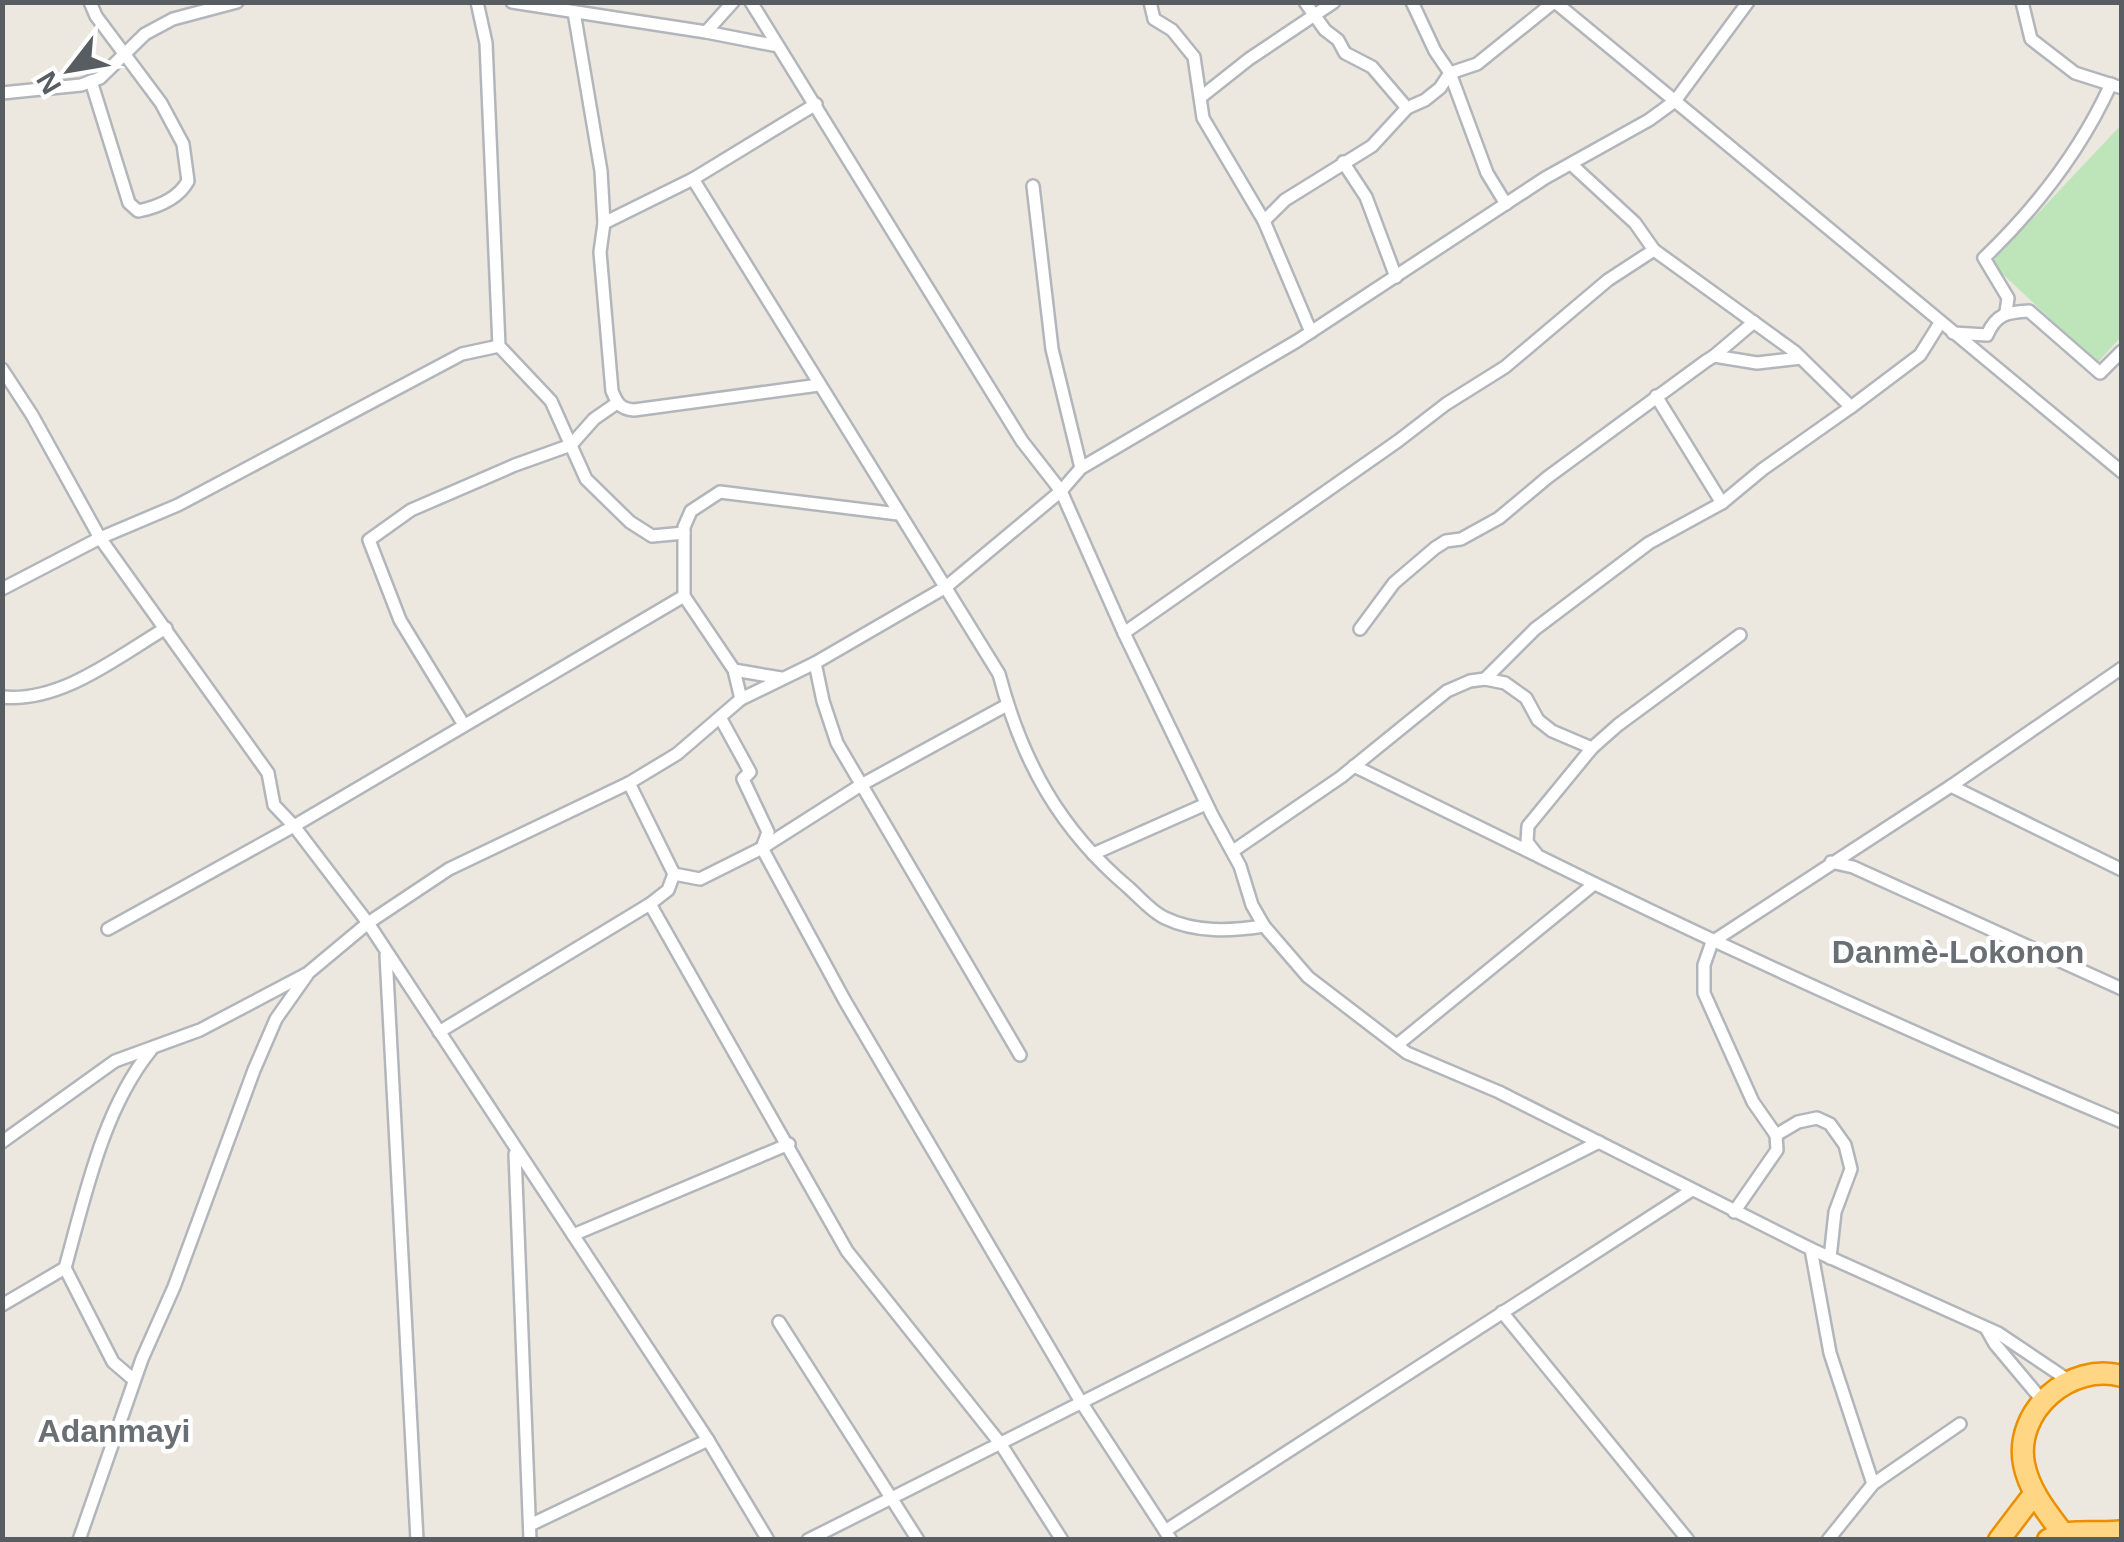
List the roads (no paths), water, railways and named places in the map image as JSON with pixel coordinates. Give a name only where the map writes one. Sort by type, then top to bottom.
[{"type":"highway","points":[[2118,1368],[2068,1380],[2042,1400],[2026,1430],[2024,1462],[2054,1536],[2122,1531]]},
{"type":"highway","points":[[1999,1540],[2034,1494]]},
{"type":"street","points":[[90,2],[96,16],[161,103],[182,144],[188,181],[177,196],[138,211],[129,204],[90,81]]},
{"type":"street","points":[[2,93],[100,78],[144,34],[172,18],[237,2]]},
{"type":"street","points":[[477,2],[486,43],[500,346],[551,401],[586,479],[630,522],[652,536],[684,533]]},
{"type":"street","points":[[512,2],[778,46]]},
{"type":"street","points":[[706,32],[733,2]]},
{"type":"street","points":[[751,2],[1022,441],[1062,491],[1124,632],[1206,804],[1233,851],[1252,905],[1264,926],[1308,977],[1396,1045],[1811,1249],[2011,1340],[2068,1380]]},
{"type":"street","points":[[1150,2],[1154,19],[1172,30],[1194,57],[1204,118],[1264,221],[1311,332]]},
{"type":"street","points":[[1305,2],[1338,40],[1344,53],[1372,66],[1407,108]]},
{"type":"street","points":[[1201,97],[1334,2]]},
{"type":"street","points":[[1412,2],[1435,51],[1450,72],[1487,173],[1506,204]]},
{"type":"street","points":[[1264,221],[1285,200],[1372,146],[1407,108],[1440,88],[1450,72],[1476,64],[1555,2],[2122,472]]},
{"type":"street","points":[[2,1142],[115,1062],[200,1030],[308,973],[368,924],[449,869],[629,783],[677,754],[741,699],[815,662],[946,586],[1062,491],[1081,468],[1311,332],[1506,204],[1674,102],[1748,2]]},
{"type":"street","points":[[2006,312],[2008,298],[1984,258],[2044,197],[2116,86],[2075,73],[2031,39],[2022,2]]},
{"type":"street","points":[[574,12],[601,171],[604,223],[600,252],[612,391],[617,403],[625,410],[634,410],[819,385]]},
{"type":"street","points":[[604,223],[693,179],[816,104]]},
{"type":"street","points":[[1343,162],[1366,198],[1396,276]]},
{"type":"street","points":[[1571,164],[1635,224],[1654,250],[1801,358],[1850,406]]},
{"type":"street","points":[[693,179],[999,674],[1014,730],[1038,779],[1093,854],[1163,918],[1224,932],[1264,926]]},
{"type":"street","points":[[1033,186],[1052,349],[1081,468]]},
{"type":"street","points":[[1124,632],[1446,404],[1505,367],[1608,280],[1654,250]]},
{"type":"street","points":[[1953,333],[1987,336],[1993,320],[2006,312],[2029,311],[2100,373],[2122,352]]},
{"type":"street","points":[[1360,629],[1394,582],[1446,540],[1461,539],[1499,518],[1754,322]]},
{"type":"street","points":[[1484,679],[1536,629],[1649,543],[1722,503],[1762,469],[1920,355],[1940,323]]},
{"type":"street","points":[[2,589],[100,538],[178,505],[462,354],[500,346]]},
{"type":"street","points":[[1714,356],[1757,363],[1801,358]]},
{"type":"street","points":[[2,369],[100,538],[259,758],[268,773],[274,805],[368,924],[708,1440],[768,1540]]},
{"type":"street","points":[[1656,396],[1722,503]]},
{"type":"street","points":[[464,725],[400,620],[369,540],[410,510],[571,445],[594,419],[617,403]]},
{"type":"street","points":[[741,699],[734,670],[684,596],[684,533],[691,511],[720,492],[898,514]]},
{"type":"street","points":[[108,929],[294,826],[684,596]]},
{"type":"street","points":[[2,697],[25,699],[79,679],[166,628]]},
{"type":"street","points":[[1538,856],[1527,842],[1528,826],[1592,748],[1740,636]]},
{"type":"street","points":[[815,662],[837,742],[1020,1055]]},
{"type":"street","points":[[1734,1212],[1777,1150],[1776,1135],[1752,1102],[1704,993],[1704,965],[1712,942],[1951,786],[2122,668]]},
{"type":"street","points":[[734,670],[781,678]]},
{"type":"street","points":[[1233,851],[1354,766],[1447,691],[1470,681],[1505,683],[1526,698],[1538,720],[1552,731],[1592,748]]},
{"type":"street","points":[[674,874],[700,880],[762,848],[860,785],[1007,704]]},
{"type":"street","points":[[721,719],[750,772],[743,779],[768,832],[762,848],[844,1001],[1082,1402],[1168,1535],[1692,1190]]},
{"type":"street","points":[[1354,766],[1712,942],[1941,1046],[2122,1122]]},
{"type":"street","points":[[439,1032],[668,890],[674,874],[629,783]]},
{"type":"street","points":[[1951,786],[2122,870]]},
{"type":"street","points":[[1093,854],[1206,804]]},
{"type":"street","points":[[1831,862],[1887,882],[2122,989]]},
{"type":"street","points":[[1396,1045],[1594,884]]},
{"type":"street","points":[[650,904],[847,1250],[1000,1443],[1062,1540]]},
{"type":"street","points":[[386,951],[417,1540]]},
{"type":"street","points":[[80,1540],[134,1380],[276,1018],[308,973]]},
{"type":"street","points":[[134,1380],[113,1362],[65,1268],[94,1162],[136,1069],[153,1046]]},
{"type":"street","points":[[1776,1135],[1798,1122],[1817,1118],[1830,1124],[1844,1145],[1851,1169],[1835,1212],[1830,1258]]},
{"type":"street","points":[[808,1540],[1599,1142]]},
{"type":"street","points":[[572,1235],[790,1144]]},
{"type":"street","points":[[515,1150],[530,1540]]},
{"type":"street","points":[[1811,1249],[1830,1353],[1873,1484]]},
{"type":"street","points":[[2,1306],[65,1268]]},
{"type":"street","points":[[1502,1312],[1688,1540]]},
{"type":"street","points":[[778,1322],[918,1540]]},
{"type":"street","points":[[1986,1328],[2042,1400]]},
{"type":"street","points":[[1828,1540],[1873,1484],[1960,1424]]},
{"type":"street","points":[[530,1525],[708,1440]]},
{"type":"district","name":"Danmè-Lokonon","points":[[1958,952]]},
{"type":"district","name":"Adanmayi","points":[[114,1431]]}]
